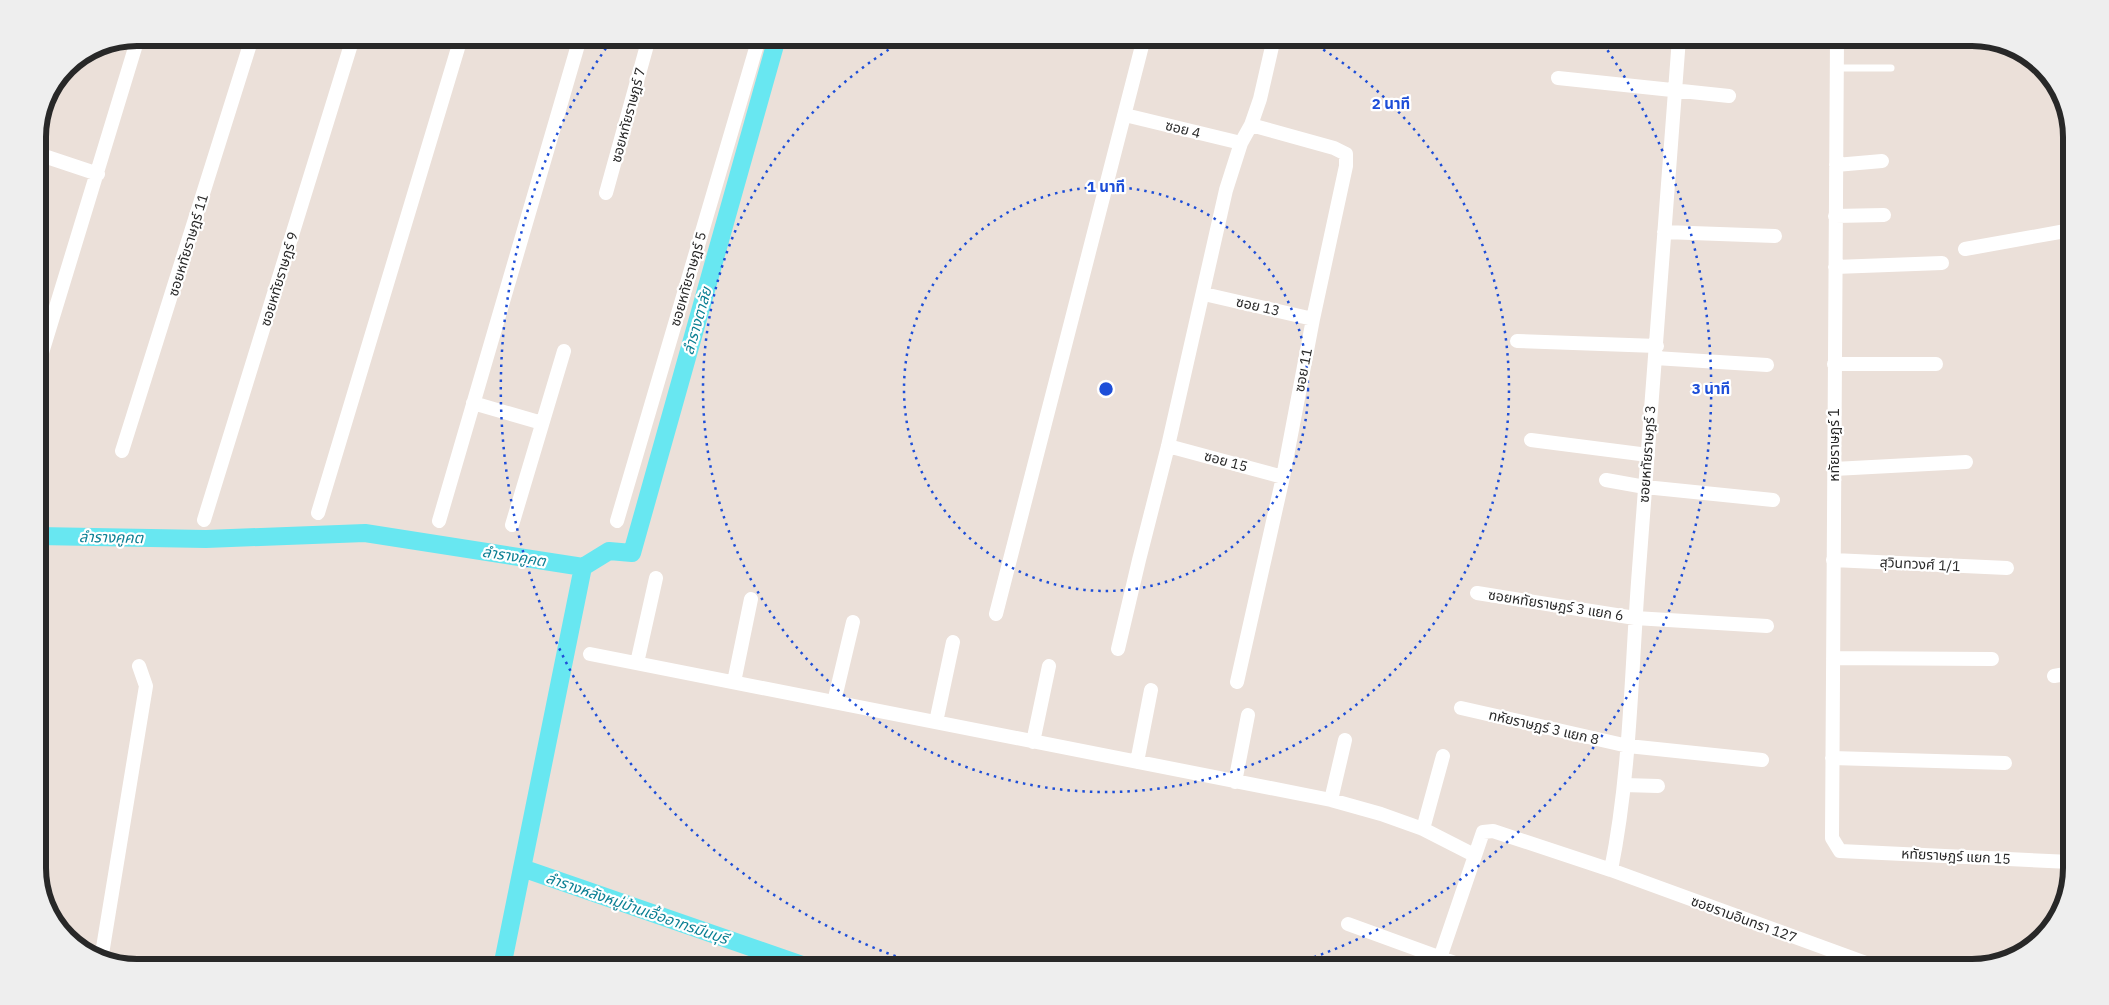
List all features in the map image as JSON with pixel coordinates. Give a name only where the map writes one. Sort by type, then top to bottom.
[{"type":"street","points":[[46,327],[98,174],[136,46]]},
{"type":"street","name":"ซอยหทัยราษฎร์ 11","points":[[122,451],[249,46]]},
{"type":"street","name":"ซอยหทัยราษฎร์ 9","points":[[204,520],[351,46]]},
{"type":"street","points":[[318,513],[459,46]]},
{"type":"street","points":[[438,521],[578,46]]},
{"type":"street","name":"ซอยหทัยราษฎร์ 7","points":[[606,194],[647,46]]},
{"type":"street","name":"ซอยหทัยราษฎร์ 5","points":[[617,521],[757,46]]},
{"type":"street","points":[[996,614],[1142,46]]},
{"type":"street","points":[[1118,649],[1204,294],[1226,190],[1241,143],[1251,125],[1260,99],[1272,46]]},
{"type":"street","name":"ซอยหทัยราษฎร์ 3","points":[[1611,870],[1621,818],[1628,746],[1635,618],[1678,46]]},
{"type":"street","name":"หทัยราษฎร์ 1","points":[[1837,46],[1832,838],[1840,851]]},
{"type":"street","points":[[1558,78],[1729,96]]},
{"type":"street","name":"ซอย 4","points":[[1125,115],[1241,143]]},
{"type":"street","name":"ซอย 11","points":[[1237,682],[1283,477],[1312,319],[1346,166],[1346,154],[1334,148],[1251,125]]},
{"type":"street","points":[[46,157],[98,174]]},
{"type":"street","points":[[1836,165],[1882,161]]},
{"type":"street","points":[[1835,216],[1884,215]]},
{"type":"street","points":[[1966,249],[2063,231]]},
{"type":"street","points":[[1664,232],[1775,236]]},
{"type":"street","points":[[1835,267],[1942,262]]},
{"type":"street","name":"ซอย 13","points":[[1204,294],[1312,319]]},
{"type":"street","points":[[1517,341],[1656,352],[1766,365]]},
{"type":"street","points":[[512,526],[564,351]]},
{"type":"street","points":[[1834,364],[1936,364]]},
{"type":"street","points":[[473,403],[542,423]]},
{"type":"street","points":[[1531,440],[1648,455]]},
{"type":"street","name":"ซอย 15","points":[[1168,446],[1283,477]]},
{"type":"street","points":[[1834,469],[1966,462]]},
{"type":"street","points":[[1606,480],[1645,487],[1774,500]]},
{"type":"street","name":"สุวินทวงศ์ 1/1","points":[[1833,560],[2007,568]]},
{"type":"street","points":[[637,663],[656,578]]},
{"type":"street","name":"ซอยหทัยราษฎร์ 3 แยก 6","points":[[1478,593],[1635,618],[1766,626]]},
{"type":"street","points":[[734,682],[751,599]]},
{"type":"street","points":[[834,702],[853,622]]},
{"type":"street","points":[[936,722],[953,642]]},
{"type":"street","points":[[590,654],[1331,800],[1381,814],[1423,829],[1474,855],[1440,958],[1348,924]]},
{"type":"street","points":[[1833,658],[1992,659]]},
{"type":"street","points":[[102,952],[146,686],[139,666]]},
{"type":"street","points":[[1033,742],[1049,666]]},
{"type":"street","points":[[2054,676],[2063,674]]},
{"type":"street","points":[[1138,762],[1151,690]]},
{"type":"street","name":"ทหัยราษฎร์ 3 แยก 8","points":[[1461,708],[1628,746],[1762,760]]},
{"type":"street","points":[[1235,782],[1248,715]]},
{"type":"street","points":[[1331,800],[1345,740]]},
{"type":"street","points":[[1423,829],[1443,756]]},
{"type":"street","points":[[1832,758],[2005,763]]},
{"type":"street","points":[[1624,785],[1658,786]]},
{"type":"street","name":"ซอยรามอินทรา 127","points":[[1474,855],[1482,832],[1493,831],[1611,870],[1853,959]]},
{"type":"street","name":"หทัยราษฎร์ แยก 15","points":[[1840,851],[2063,862]]},
{"type":"lane","points":[[1836,68],[1891,68]]},
{"type":"waterway","name":"ลำรางตาลัย","points":[[583,567],[609,551],[632,553],[775,46]]},
{"type":"waterway","name":"ลำรางคูคต","points":[[46,536],[206,539],[365,533],[583,567],[504,959]]},
{"type":"waterway","name":"ลำรางหลังหมู่บ้านเอื้ออาทรมีนบุรี","points":[[522,868],[785,959]]}]
